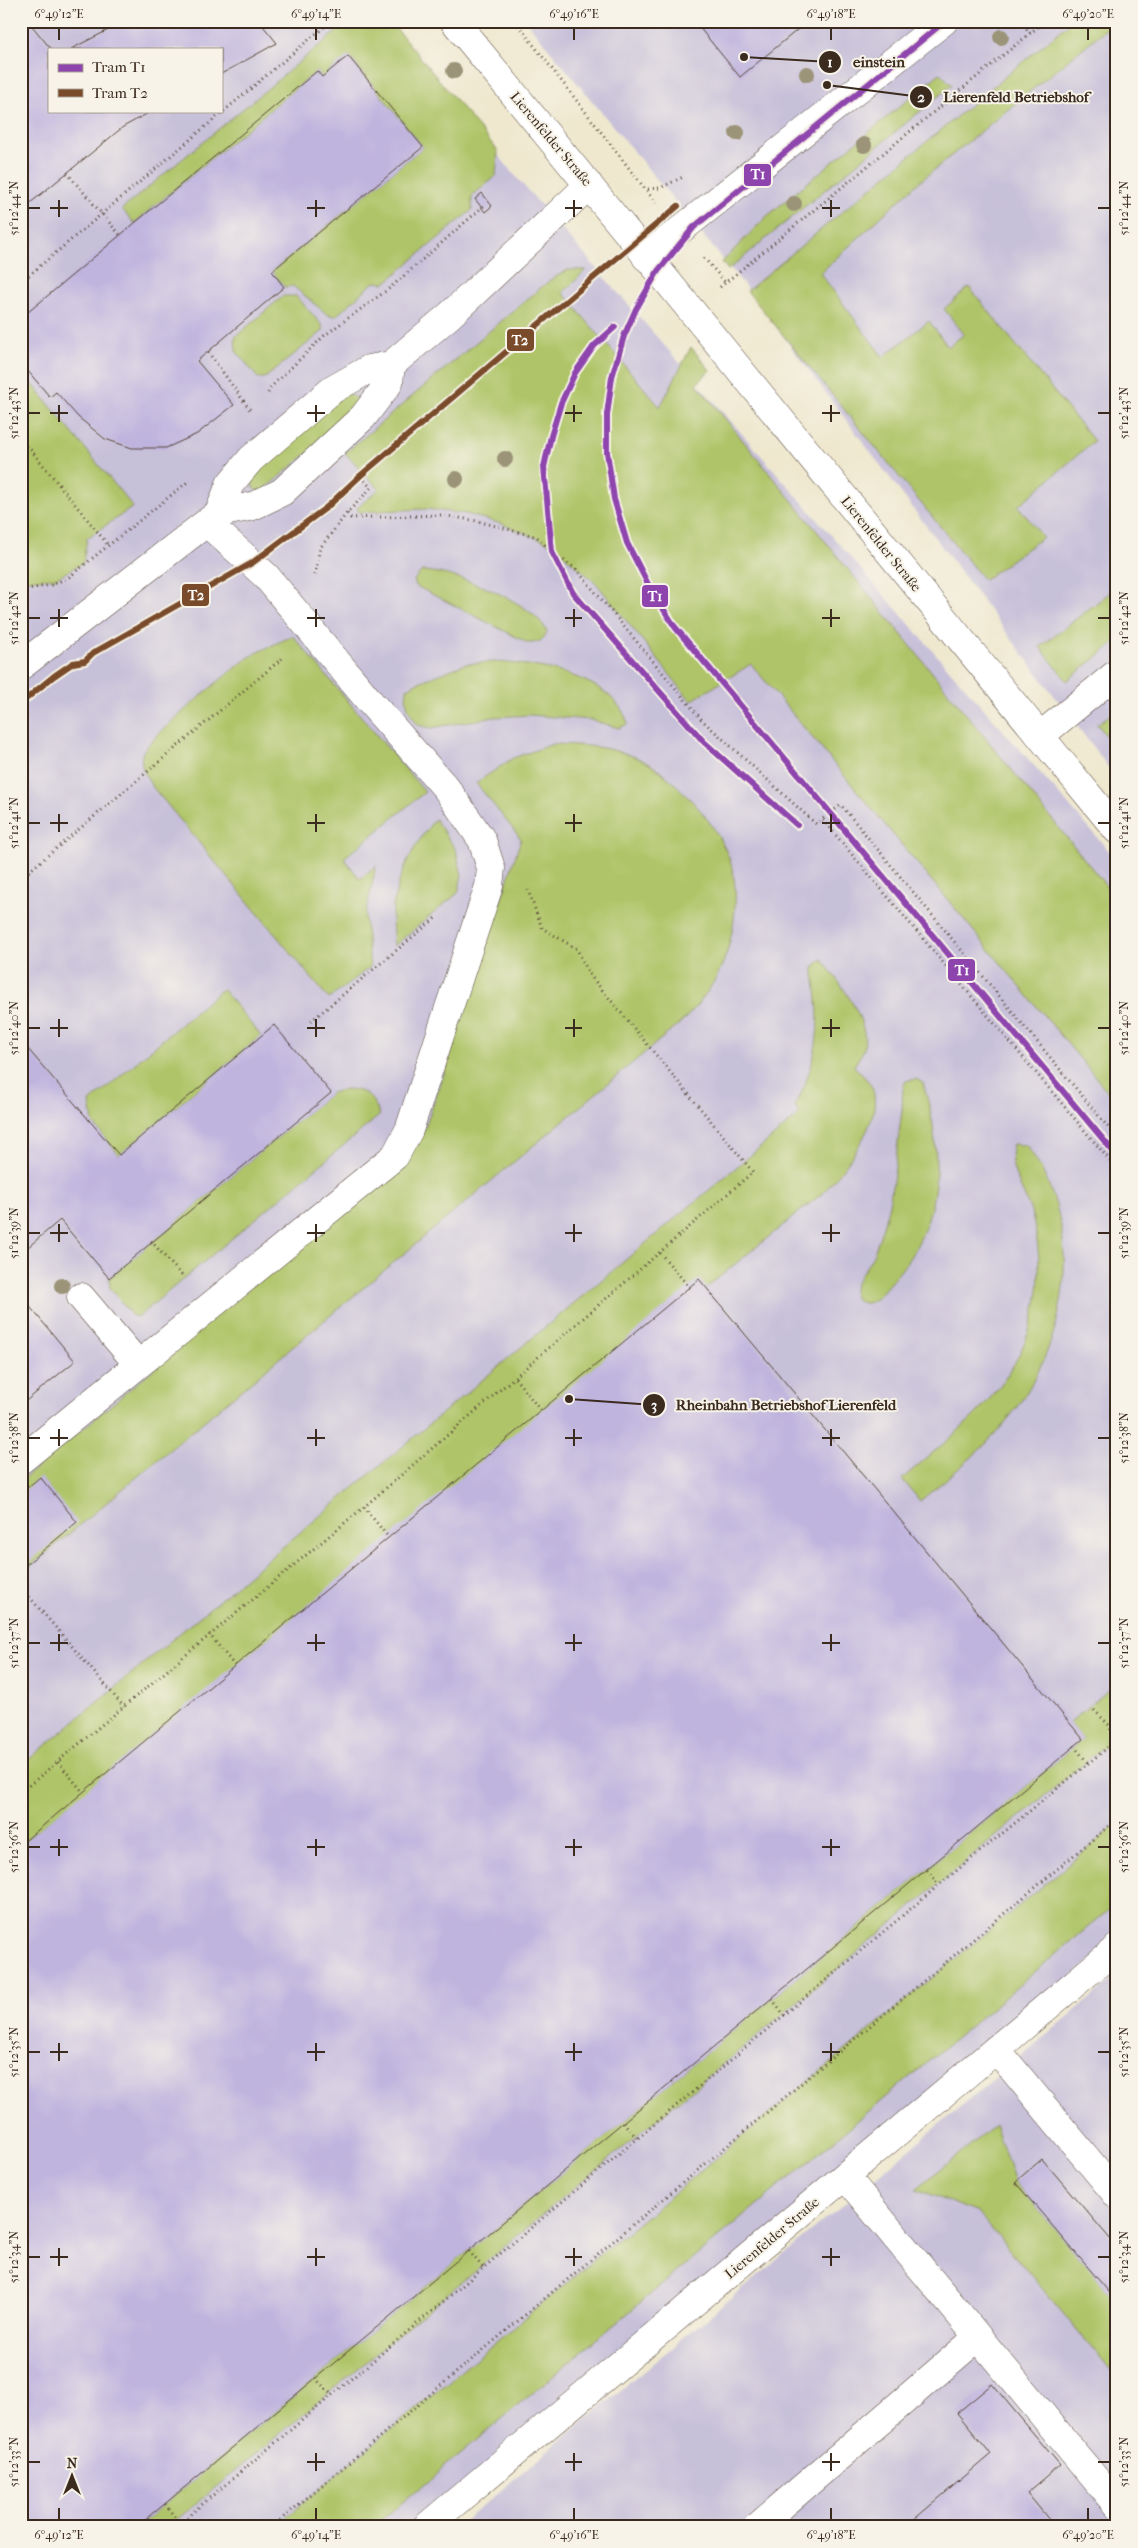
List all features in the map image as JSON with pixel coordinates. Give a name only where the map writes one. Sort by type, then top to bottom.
[{"type":"street","name":"Lierenfelder Straße","points":[[454,21],[1117,830]]},
{"type":"street","points":[[646,256],[944,21]]},
{"type":"street","points":[[213,518],[230,484],[251,459],[273,439],[332,390],[369,369],[392,365],[450,315],[589,185]]},
{"type":"street","points":[[21,666],[213,518],[253,506],[282,492],[363,416],[389,383],[392,365]]},
{"type":"street","points":[[21,1460],[208,1306],[395,1156],[412,1120],[489,886],[491,868],[482,840],[427,764],[371,704],[266,576],[213,518]]},
{"type":"street","points":[[1040,736],[1117,673]]},
{"type":"street","points":[[81,1297],[138,1364]]},
{"type":"street","name":"Lierenfelder Straße","points":[[426,2527],[1117,1948]]},
{"type":"street","points":[[996,2049],[1117,2195]]},
{"type":"street","points":[[845,2176],[1117,2506]]},
{"type":"street","points":[[757,2527],[978,2338]]},
{"type":"path","points":[[21,282],[331,21]]},
{"type":"path","points":[[515,21],[648,189],[650,195]]},
{"type":"path","points":[[1020,21],[1030,33]]},
{"type":"path","points":[[718,289],[1045,21]]},
{"type":"path","points":[[67,173],[120,235]]},
{"type":"path","points":[[714,270],[726,282]]},
{"type":"path","points":[[208,352],[273,439]]},
{"type":"path","points":[[21,438],[109,546]]},
{"type":"path","points":[[314,579],[320,548],[346,513],[371,488],[354,469]]},
{"type":"path","points":[[346,513],[351,518],[442,515],[537,537],[552,552],[576,569],[702,720],[816,824],[841,805],[1117,1138]]},
{"type":"path","points":[[21,878],[291,651]]},
{"type":"path","points":[[823,820],[1117,1169]]},
{"type":"path","points":[[21,1792],[364,1507],[753,1172],[589,974],[577,949],[542,928],[534,911],[527,883]]},
{"type":"path","points":[[311,1021],[445,911]]},
{"type":"path","points":[[152,1241],[208,1306]]},
{"type":"path","points":[[660,1253],[690,1288]]},
{"type":"path","points":[[515,1378],[541,1411]]},
{"type":"path","points":[[364,1507],[389,1538]]},
{"type":"path","points":[[26,1593],[124,1706]]},
{"type":"path","points":[[209,1634],[235,1666]]},
{"type":"path","points":[[175,2527],[638,2140],[939,1885],[1107,1748],[1113,1735],[1109,1725],[1094,1710]]},
{"type":"path","points":[[1074,1746],[1088,1762]]},
{"type":"path","points":[[58,1762],[83,1792]]},
{"type":"path","points":[[272,2527],[1117,1819]]},
{"type":"path","points":[[926,1870],[939,1885]]},
{"type":"path","points":[[772,1999],[785,2016]]},
{"type":"path","points":[[623,2122],[638,2140]]},
{"type":"path","points":[[469,2251],[484,2269]]},
{"type":"path","points":[[315,2378],[332,2395]]},
{"type":"path","points":[[165,2504],[179,2523]]},
{"type":"shaded area","points":[[21,21],[388,21],[517,178],[1117,860],[1117,1939],[416,2527],[21,2527]]},
{"type":"shaded area","points":[[526,21],[1117,21],[1117,779],[749,291]]},
{"type":"shaded area","points":[[1117,1976],[1117,2527],[457,2527],[858,2192]]},
{"type":"green space","points":[[349,21],[390,21],[498,151],[496,176],[472,196],[472,210],[385,283],[374,282],[336,316],[328,315],[293,286],[284,287],[272,271],[423,147],[349,56],[322,77],[317,71],[134,223],[122,209]]},
{"type":"green space","points":[[1072,21],[1116,21],[918,183],[820,273],[883,357],[929,321],[948,347],[964,334],[944,309],[969,287],[1094,441],[1018,506],[1043,537],[984,580],[747,291]]},
{"type":"green space","points":[[940,73],[952,85],[728,270],[722,262],[766,217]]},
{"type":"green space","points":[[568,270],[586,270],[563,293],[660,407],[691,347],[710,370],[697,384],[1117,899],[1117,1103],[751,664],[691,701],[596,583],[550,543],[499,523],[466,514],[426,509],[359,512],[357,508],[379,489],[345,453],[550,280]]},
{"type":"green space","points":[[283,296],[296,296],[322,325],[323,331],[265,378],[258,378],[236,351],[235,337]]},
{"type":"green space","points":[[25,375],[133,507],[87,538],[83,563],[56,578],[21,580],[21,378]]},
{"type":"green space","points":[[347,392],[357,399],[358,411],[261,492],[255,490],[248,478]]},
{"type":"green space","points":[[422,571],[453,576],[492,590],[527,610],[540,621],[547,632],[539,641],[528,643],[416,586],[414,580]]},
{"type":"green space","points":[[1117,587],[1117,641],[1067,681],[1040,647]]},
{"type":"green space","points":[[293,636],[425,792],[344,858],[360,879],[376,866],[365,917],[370,967],[329,999],[151,785],[141,761],[143,752],[149,744],[226,675],[248,658]]},
{"type":"green space","points":[[495,662],[552,670],[591,684],[608,694],[620,708],[628,724],[619,728],[591,720],[530,715],[494,717],[431,728],[418,725],[408,708],[406,699],[407,689],[414,684],[465,664]]},
{"type":"green space","points":[[1117,710],[1117,749],[1097,724]]},
{"type":"green space","points":[[553,744],[605,748],[643,760],[676,784],[709,821],[726,851],[735,882],[734,918],[731,936],[720,969],[710,988],[685,1019],[21,1574],[21,1481],[405,1156],[424,1130],[521,839],[476,783],[513,758]]},
{"type":"green space","points":[[435,819],[456,850],[462,875],[458,893],[394,946],[392,912],[395,895],[408,860],[420,839]]},
{"type":"green space","points":[[822,959],[844,989],[858,1013],[865,1037],[864,1049],[854,1066],[872,1087],[875,1103],[867,1131],[859,1145],[824,1192],[21,1844],[21,1766],[800,1114],[795,1107],[810,1071],[817,1039],[818,1006],[813,967]]},
{"type":"green space","points":[[222,989],[261,1036],[119,1155],[93,1123],[90,1102]]},
{"type":"green space","points":[[916,1079],[923,1083],[935,1138],[934,1190],[929,1216],[906,1264],[877,1298],[871,1302],[864,1303],[857,1300],[854,1295],[854,1289],[860,1275],[873,1255],[884,1223],[893,1183],[903,1088],[906,1081]]},
{"type":"green space","points":[[346,1089],[359,1091],[368,1096],[380,1115],[139,1316],[132,1316],[110,1288],[109,1278],[331,1093]]},
{"type":"green space","points":[[1013,1144],[1026,1145],[1046,1178],[1058,1214],[1064,1250],[1063,1288],[1056,1325],[1043,1360],[1026,1394],[1003,1425],[974,1455],[920,1501],[902,1479],[963,1427],[991,1398],[1020,1352],[1030,1327],[1036,1302],[1039,1275],[1038,1248],[1033,1219],[1014,1172],[1011,1153]]},
{"type":"green space","points":[[1117,1683],[1117,1748],[1102,1748],[168,2527],[137,2527],[1083,1739],[1069,1723]]},
{"type":"green space","points":[[1117,1824],[1117,1903],[373,2527],[274,2527]]},
{"type":"green space","points":[[995,2125],[1015,2182],[1117,2301],[1117,2377],[978,2213],[916,2189]]},
{"type":"building","points":[[21,21],[28,21],[50,48],[48,48],[48,112],[150,112],[123,127],[29,204],[21,214]]},
{"type":"building","points":[[126,21],[259,21],[277,43],[222,73],[222,48],[73,48]]},
{"type":"building","points":[[694,21],[808,21],[740,77]]},
{"type":"building","points":[[348,56],[423,147],[272,271],[284,287],[197,361],[234,405],[197,434],[166,448],[132,448],[105,439],[78,417],[56,392],[50,397],[21,363],[21,318],[317,71],[322,77]]},
{"type":"building","points":[[482,193],[492,206],[485,212],[475,199]]},
{"type":"building","points":[[274,1025],[331,1093],[109,1278],[60,1220],[21,1253],[21,1041],[119,1155]]},
{"type":"building","points":[[699,1279],[1083,1739],[137,2527],[21,2527],[21,1844]]},
{"type":"building","points":[[21,1296],[75,1361],[21,1405]]},
{"type":"building","points":[[40,1477],[77,1522],[21,1569],[21,1493]]},
{"type":"building","points":[[1042,2159],[1117,2247],[1115,2299],[1015,2182]]},
{"type":"building","points":[[992,2384],[1060,2465],[1027,2493],[1055,2527],[905,2527],[991,2454],[957,2413]]},
{"type":"tram line","name":"T1","points":[[945,21],[694,227],[658,271],[636,309],[624,336],[612,377],[607,415],[607,452],[614,499],[627,543],[650,588],[675,627],[1117,1156]]},
{"type":"tram line","name":"T2","points":[[21,703],[73,663],[85,661],[93,653],[252,563],[327,507],[360,476],[678,206]]},
{"type":"tram line","name":"T1","points":[[615,327],[594,346],[575,373],[561,403],[551,436],[544,467],[552,552],[573,593],[704,742],[797,825]]},
{"type":"place","name":"einstein","points":[[744,57]]},
{"type":"place","name":"Lierenfeld Betriebshof","points":[[827,85]]},
{"type":"place","name":"Rheinbahn Betriebshof Lierenfeld","points":[[569,1399]]}]
